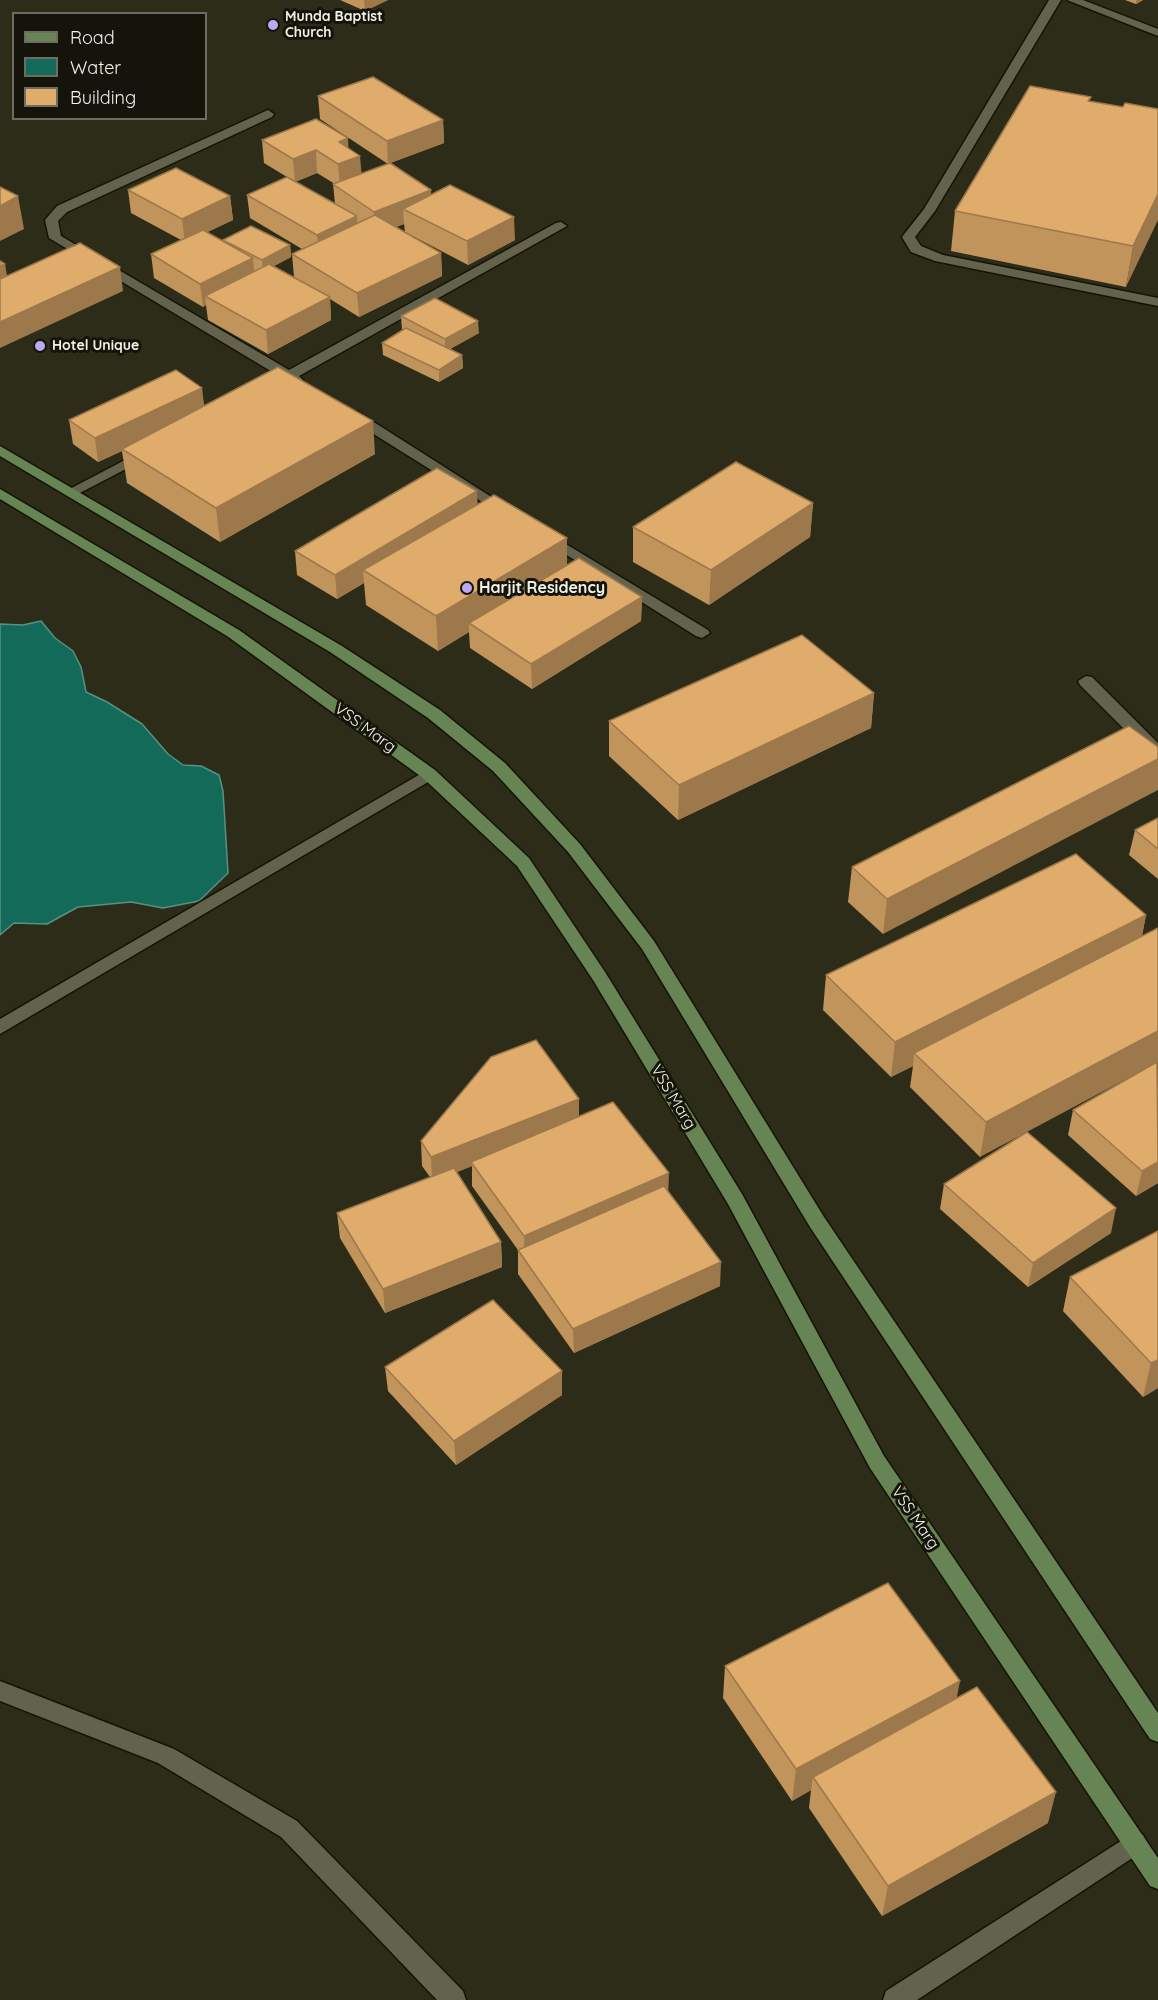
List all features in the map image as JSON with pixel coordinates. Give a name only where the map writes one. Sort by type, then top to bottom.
[{"type":"main road","points":[[0,450],[336,649],[434,714],[499,767],[574,848],[648,945],[817,1222],[1158,1732]]},
{"type":"main road","name":"VSS Marg","points":[[0,493],[233,633],[429,774],[523,862],[599,976],[735,1199],[877,1462],[1158,1878]]},
{"type":"street","points":[[1055,0],[929,211],[908,237],[916,249],[940,258],[1158,302]]},
{"type":"street","points":[[1073,0],[1158,33]]},
{"type":"street","points":[[268,114],[62,209],[51,220],[55,238],[308,388]]},
{"type":"street","points":[[268,390],[288,375],[561,226]]},
{"type":"street","points":[[339,406],[702,633]]},
{"type":"street","points":[[70,492],[154,449]]},
{"type":"street","points":[[1086,681],[1158,753]]},
{"type":"street","points":[[0,1027],[429,774]]},
{"type":"street","points":[[0,1692],[40,1705],[166,1756],[290,1829],[454,2000]]},
{"type":"street","points":[[895,2000],[1135,1843]]},
{"type":"water","points":[[41,621],[55,638],[73,651],[81,667],[86,692],[142,724],[168,754],[183,765],[201,766],[219,775],[223,791],[228,873],[199,901],[163,908],[131,902],[78,907],[47,924],[14,923],[0,935],[0,624],[23,625]]},
{"type":"building","points":[[373,77],[443,120],[387,141],[318,96]]},
{"type":"building","points":[[1030,86],[1091,97],[1088,101],[1123,107],[1125,103],[1158,109],[1158,194],[1133,246],[955,211]]},
{"type":"building","points":[[316,119],[348,138],[339,142],[360,156],[338,164],[316,150],[293,159],[262,140]]},
{"type":"building","points":[[390,163],[431,190],[374,212],[333,184]]},
{"type":"building","points":[[176,168],[230,196],[182,219],[128,190]]},
{"type":"building","points":[[287,177],[357,216],[317,235],[247,195]]},
{"type":"building","points":[[450,185],[514,217],[467,241],[403,209]]},
{"type":"building","points":[[0,187],[18,196],[0,206]]},
{"type":"building","points":[[375,215],[441,253],[357,293],[292,254]]},
{"type":"building","points":[[251,226],[290,245],[262,260],[223,240]]},
{"type":"building","points":[[203,230],[253,258],[200,284],[151,254]]},
{"type":"building","points":[[80,243],[120,267],[0,322],[0,279]]},
{"type":"building","points":[[269,264],[330,297],[266,330],[205,296]]},
{"type":"building","points":[[435,298],[478,321],[445,339],[401,316]]},
{"type":"building","points":[[406,328],[462,355],[439,370],[382,343]]},
{"type":"building","points":[[278,367],[373,421],[216,508],[122,449]]},
{"type":"building","points":[[176,370],[202,388],[95,438],[69,420]]},
{"type":"building","points":[[736,462],[813,503],[711,570],[633,527]]},
{"type":"building","points":[[437,468],[477,491],[335,575],[295,551]]},
{"type":"building","points":[[494,495],[567,538],[436,616],[363,570]]},
{"type":"building","points":[[579,558],[642,597],[531,664],[469,623]]},
{"type":"building","points":[[802,635],[874,693],[679,785],[609,721]]},
{"type":"building","points":[[1129,726],[1158,747],[1158,759],[887,899],[852,867]]},
{"type":"building","points":[[1158,818],[1158,849],[1135,830]]},
{"type":"building","points":[[1076,854],[1146,915],[895,1042],[826,975]]},
{"type":"building","points":[[1158,928],[1158,1031],[986,1122],[914,1053]]},
{"type":"building","points":[[536,1040],[579,1099],[431,1157],[421,1141],[491,1057]]},
{"type":"building","points":[[1157,1062],[1158,1162],[1142,1171],[1073,1110]]},
{"type":"building","points":[[613,1102],[669,1173],[524,1236],[471,1162]]},
{"type":"building","points":[[1027,1132],[1116,1208],[1033,1263],[944,1184]]},
{"type":"building","points":[[454,1168],[501,1242],[383,1289],[337,1213]]},
{"type":"building","points":[[664,1186],[721,1262],[573,1329],[518,1250]]},
{"type":"building","points":[[1158,1231],[1158,1360],[1151,1363],[1070,1277]]},
{"type":"building","points":[[493,1300],[562,1371],[454,1441],[385,1367]]},
{"type":"building","points":[[888,1583],[960,1681],[796,1769],[725,1666]]},
{"type":"building","points":[[977,1687],[1056,1792],[888,1886],[813,1777]]},
{"type":"place","name":"Munda Baptist Church","points":[[273,25]]},
{"type":"place","name":"Hotel Unique","points":[[40,346]]},
{"type":"place","name":"Harjit Residency","points":[[467,588]]}]
